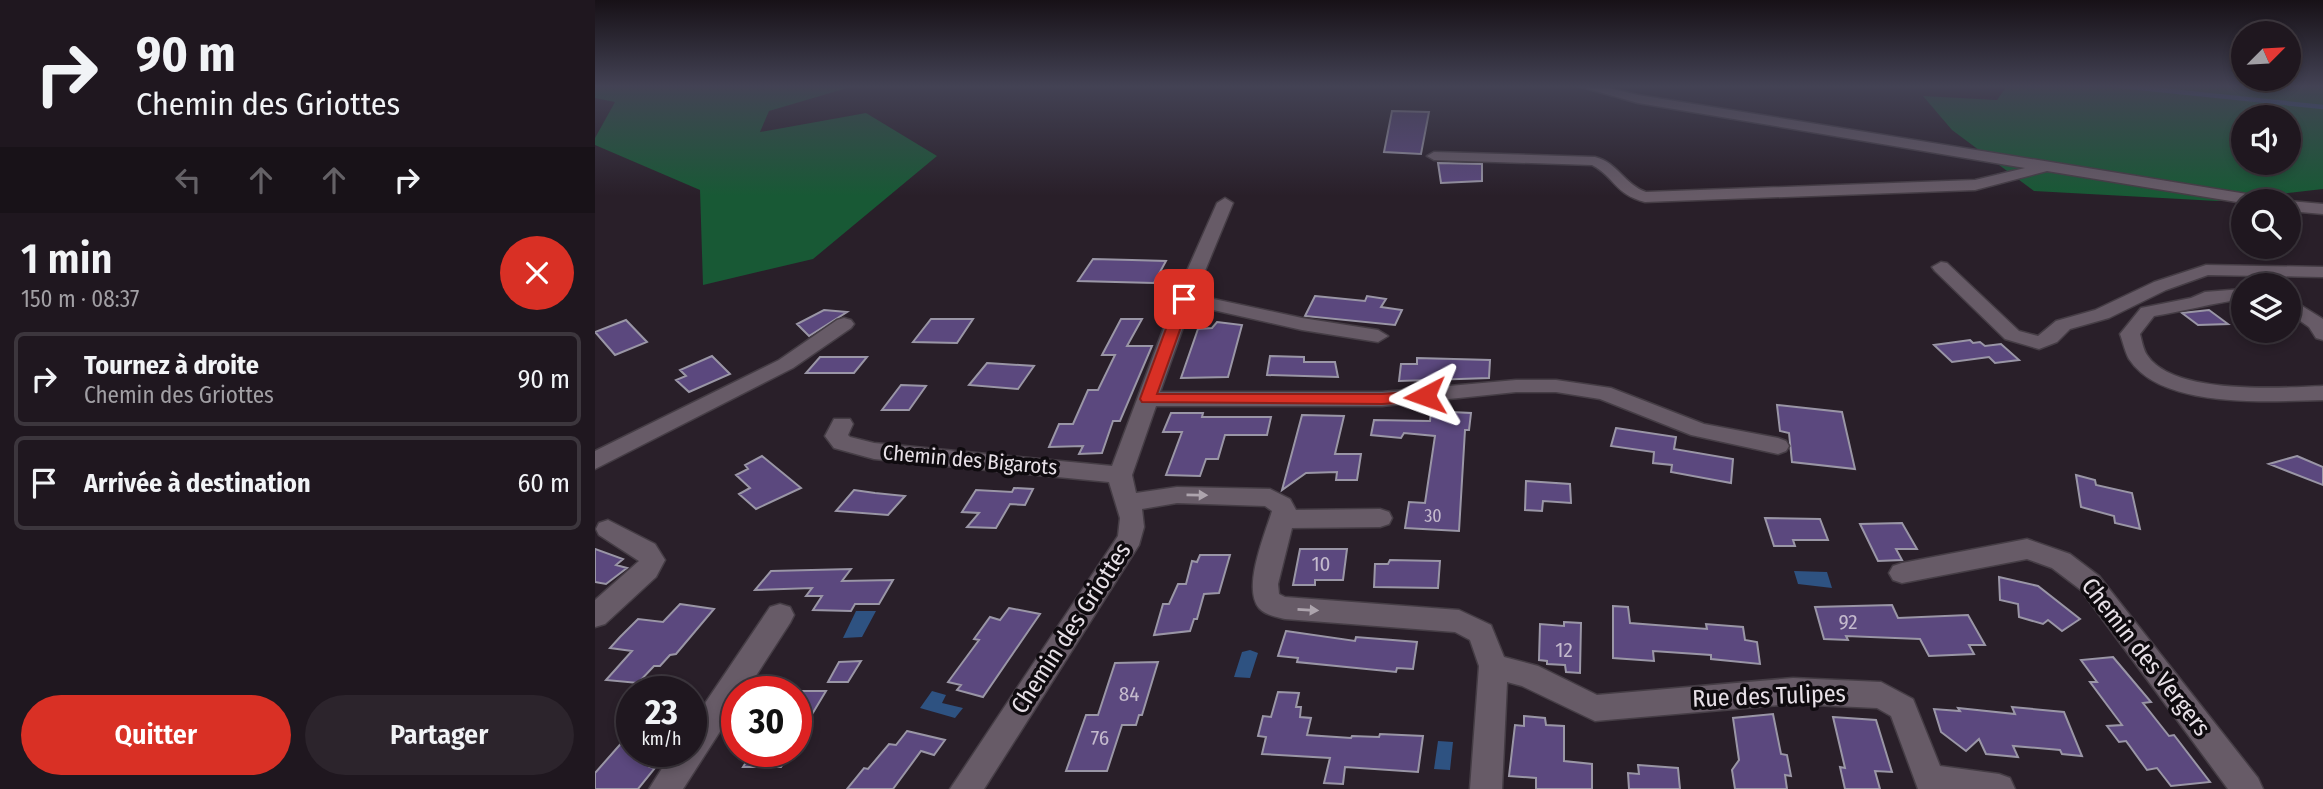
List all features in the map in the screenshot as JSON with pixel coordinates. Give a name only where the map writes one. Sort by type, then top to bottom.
[{"type":"street","points":[[1782,123],[2231,196]]},
{"type":"street","points":[[1434,156],[1595,161],[1608,167],[1621,186],[1645,197],[1975,185],[1997,182],[2049,167]]},
{"type":"street","points":[[1120,475],[1184,299],[1225,203]]},
{"type":"street","points":[[2301,206],[2323,209]]},
{"type":"street","points":[[1941,267],[2012,335],[2039,343],[2050,338],[2063,325],[2110,311],[2160,286],[2218,268],[2323,272]]},
{"type":"street","points":[[2191,275],[2205,298]]},
{"type":"street","points":[[2231,296],[2205,298],[2196,303],[2154,309],[2134,328],[2131,342],[2136,353],[2150,370],[2192,389],[2323,393]]},
{"type":"street","points":[[1184,299],[1302,324],[1378,336]]},
{"type":"street","points":[[2301,312],[2323,334]]},
{"type":"street","points":[[595,461],[780,368],[843,324]]},
{"type":"street","points":[[1148,399],[1382,399],[1516,386],[1556,386],[1604,393],[1699,429],[1778,446]]},
{"type":"street","name":"Chemin des Bigarots","points":[[842,424],[836,436],[842,443],[874,451],[1120,475]]},
{"type":"street","name":"Chemin des Griottes","points":[[966,789],[1127,544],[1133,527],[1130,503],[1120,484],[1120,475]]},
{"type":"street","points":[[1130,503],[1177,495],[1270,498],[1281,505],[1283,519],[1265,584],[1265,596],[1269,602],[1285,608],[1459,621],[1481,633],[1493,666],[1486,789]]},
{"type":"street","points":[[1283,519],[1380,518]]},
{"type":"street","points":[[595,616],[647,570],[652,560],[646,551],[608,529]]},
{"type":"street","name":"Chemin des Vergers","points":[[1902,573],[2027,549],[2039,551],[2070,566],[2090,583],[2247,789]]},
{"type":"street","points":[[707,726],[780,615]]},
{"type":"street","name":"Rue des Tulipes","points":[[1493,666],[1528,676],[1595,708],[1793,691],[1881,695],[1903,708],[1929,784],[1999,789]]},
{"type":"street","points":[[665,789],[680,767]]},
{"type":"green space","points":[[603,123],[764,123],[760,132],[811,123],[882,123],[937,156],[813,259],[703,285],[700,190],[595,145],[595,138]]},
{"type":"green space","points":[[1946,123],[2231,123],[2231,175],[2301,175],[2301,123],[2323,123],[2323,189],[2301,191],[2301,189],[2231,189],[2231,199],[2217,201],[2034,191]]},
{"type":"water","points":[[1794,571],[1827,572],[1832,588],[1798,584]]},
{"type":"water","points":[[856,611],[876,611],[862,637],[843,638]]},
{"type":"water","points":[[1250,650],[1258,653],[1250,678],[1234,677],[1242,652]]},
{"type":"water","points":[[932,691],[946,695],[942,703],[963,708],[955,718],[920,708]]},
{"type":"water","points":[[1438,741],[1453,742],[1450,770],[1434,769]]},
{"type":"building","points":[[1390,123],[1427,123],[1421,154],[1384,152]]},
{"type":"building","points":[[1438,163],[1482,164],[1482,181],[1441,183]]},
{"type":"building","points":[[1093,259],[1166,261],[1154,283],[1078,281]]},
{"type":"building","points":[[1315,296],[1365,301],[1367,296],[1386,299],[1381,307],[1402,310],[1395,325],[1305,316]]},
{"type":"building","points":[[824,310],[847,312],[809,336],[797,324]]},
{"type":"building","points":[[2209,310],[2228,324],[2198,325],[2182,313]]},
{"type":"building","points":[[931,319],[973,319],[957,343],[913,342]]},
{"type":"building","points":[[1121,319],[1142,319],[1127,346],[1152,346],[1120,421],[1113,421],[1102,453],[1079,454],[1083,446],[1049,447],[1059,424],[1073,424],[1088,390],[1098,390],[1115,355],[1102,355]]},
{"type":"building","points":[[626,320],[647,342],[615,355],[595,332]]},
{"type":"building","points":[[1217,322],[1242,325],[1228,377],[1181,378],[1198,329],[1212,328]]},
{"type":"building","points":[[1970,340],[1985,346],[2001,344],[2019,360],[1995,363],[1989,357],[1952,362],[1934,345]]},
{"type":"building","points":[[712,356],[730,374],[689,392],[676,380],[686,376],[680,370]]},
{"type":"building","points":[[1270,356],[1304,357],[1304,362],[1335,362],[1338,377],[1267,375]]},
{"type":"building","points":[[820,357],[867,357],[854,373],[806,373]]},
{"type":"building","points":[[1417,358],[1490,360],[1489,378],[1399,381],[1401,364],[1417,364]]},
{"type":"building","points":[[987,363],[1034,366],[1018,389],[969,385]]},
{"type":"building","points":[[901,385],[926,386],[909,410],[882,410]]},
{"type":"building","points":[[1777,405],[1842,412],[1855,469],[1792,462],[1789,433],[1780,431]]},
{"type":"building","points":[[1431,411],[1471,413],[1469,430],[1465,430],[1459,531],[1405,528],[1409,502],[1425,503],[1435,436],[1404,433],[1401,438],[1371,435],[1374,420],[1430,421]]},
{"type":"building","points":[[1171,413],[1203,413],[1202,417],[1271,417],[1267,435],[1225,435],[1218,459],[1206,459],[1200,476],[1166,475],[1182,432],[1163,432]]},
{"type":"building","points":[[1302,415],[1344,416],[1335,454],[1361,454],[1357,480],[1336,480],[1337,472],[1306,473],[1282,490]]},
{"type":"building","points":[[1616,428],[1676,437],[1674,449],[1733,459],[1731,483],[1671,472],[1672,465],[1653,463],[1654,452],[1611,446]]},
{"type":"building","points":[[762,456],[801,488],[756,509],[739,494],[750,488],[736,475],[748,469],[745,465]]},
{"type":"building","points":[[2297,456],[2323,467],[2323,485],[2269,464]]},
{"type":"building","points":[[2076,475],[2095,480],[2096,485],[2132,493],[2140,529],[2115,523],[2114,516],[2081,507]]},
{"type":"building","points":[[1526,481],[1570,484],[1571,503],[1543,501],[1542,511],[1525,510]]},
{"type":"building","points":[[1014,488],[1033,489],[1025,505],[1010,504],[996,528],[967,527],[979,513],[962,512],[976,490],[1012,492]]},
{"type":"building","points":[[854,490],[905,496],[888,515],[836,511]]},
{"type":"building","points":[[1765,518],[1820,519],[1828,540],[1793,540],[1795,546],[1774,546]]},
{"type":"building","points":[[1902,523],[1917,549],[1896,549],[1902,560],[1878,561],[1860,524]]},
{"type":"building","points":[[595,549],[623,559],[616,565],[627,568],[606,584],[595,582]]},
{"type":"building","points":[[1300,549],[1347,549],[1343,580],[1315,580],[1315,585],[1293,585]]},
{"type":"building","points":[[1200,555],[1230,555],[1219,593],[1204,594],[1197,619],[1194,619],[1190,631],[1154,635],[1163,604],[1169,604],[1178,584],[1186,584],[1192,561],[1197,562]]},
{"type":"building","points":[[1390,560],[1440,561],[1438,588],[1374,587],[1375,564],[1388,564]]},
{"type":"building","points":[[851,569],[842,581],[893,580],[879,604],[855,604],[851,611],[813,610],[822,596],[806,596],[812,588],[755,590],[771,571]]},
{"type":"building","points":[[1999,577],[2038,586],[2080,619],[2062,631],[2048,620],[2043,624],[2019,617],[2018,604],[2000,600]]},
{"type":"building","points":[[680,604],[714,609],[676,654],[670,655],[660,666],[654,666],[645,676],[616,676],[616,681],[606,680],[632,651],[610,648],[620,637],[638,619],[663,622]]},
{"type":"building","points":[[1892,605],[1898,618],[1968,615],[1985,645],[1969,645],[1974,654],[1929,656],[1920,639],[1846,636],[1848,640],[1824,639],[1815,607]]},
{"type":"building","points":[[1613,606],[1628,607],[1630,623],[1707,629],[1706,624],[1743,627],[1745,640],[1757,642],[1760,664],[1711,659],[1711,655],[1653,651],[1654,661],[1613,658]]},
{"type":"building","points":[[1009,608],[1040,614],[983,697],[957,690],[961,685],[948,682],[979,640],[974,639],[990,617],[1000,620]]},
{"type":"building","points":[[1564,622],[1581,623],[1580,673],[1566,672],[1565,665],[1547,664],[1547,661],[1539,660],[1540,624],[1564,626]]},
{"type":"building","points":[[1286,631],[1355,641],[1356,637],[1417,642],[1413,669],[1397,668],[1396,672],[1297,662],[1298,658],[1278,656]]},
{"type":"building","points":[[2113,657],[2151,702],[2143,703],[2169,736],[2174,735],[2210,782],[2171,786],[2157,768],[2147,770],[2126,741],[2119,742],[2107,726],[2122,725],[2090,682],[2097,682],[2081,660]]},
{"type":"building","points":[[861,661],[848,682],[828,682],[839,662]]},
{"type":"building","points":[[1158,662],[1142,715],[1139,715],[1136,725],[1122,725],[1107,771],[1066,771],[1086,715],[1098,715],[1115,663]]},
{"type":"building","points":[[812,691],[826,691],[812,714]]},
{"type":"building","points":[[1278,692],[1299,693],[1296,707],[1301,707],[1300,717],[1311,718],[1307,735],[1351,738],[1379,737],[1380,734],[1423,736],[1418,772],[1345,767],[1343,784],[1324,783],[1330,758],[1262,754],[1266,737],[1258,736],[1263,716],[1271,717]]},
{"type":"building","points":[[2012,707],[2064,712],[2082,756],[2062,754],[2060,750],[2013,746],[2018,757],[1986,754],[1979,739],[1966,751],[1941,732],[1934,709],[1960,711],[1958,708],[2015,714]]},
{"type":"building","points":[[1773,714],[1781,754],[1787,755],[1791,776],[1785,775],[1787,789],[1735,789],[1732,770],[1739,760],[1733,718]]},
{"type":"building","points":[[1524,716],[1545,718],[1546,725],[1564,726],[1564,761],[1592,764],[1592,789],[1536,789],[1536,778],[1509,776],[1515,725],[1524,726]]},
{"type":"building","points":[[1833,717],[1876,720],[1892,772],[1875,771],[1880,789],[1845,789],[1840,767],[1845,768]]},
{"type":"building","points":[[907,731],[945,740],[934,755],[921,751],[893,789],[847,789],[864,768],[868,769],[889,744],[896,745]]},
{"type":"building","points":[[616,749],[616,767],[655,768],[638,789],[595,789],[595,773]]},
{"type":"building","points":[[1638,765],[1678,768],[1680,789],[1629,789],[1628,773],[1639,774]]},
{"type":"route","points":[[1184,299],[1148,399],[1382,399],[1425,396]]}]
